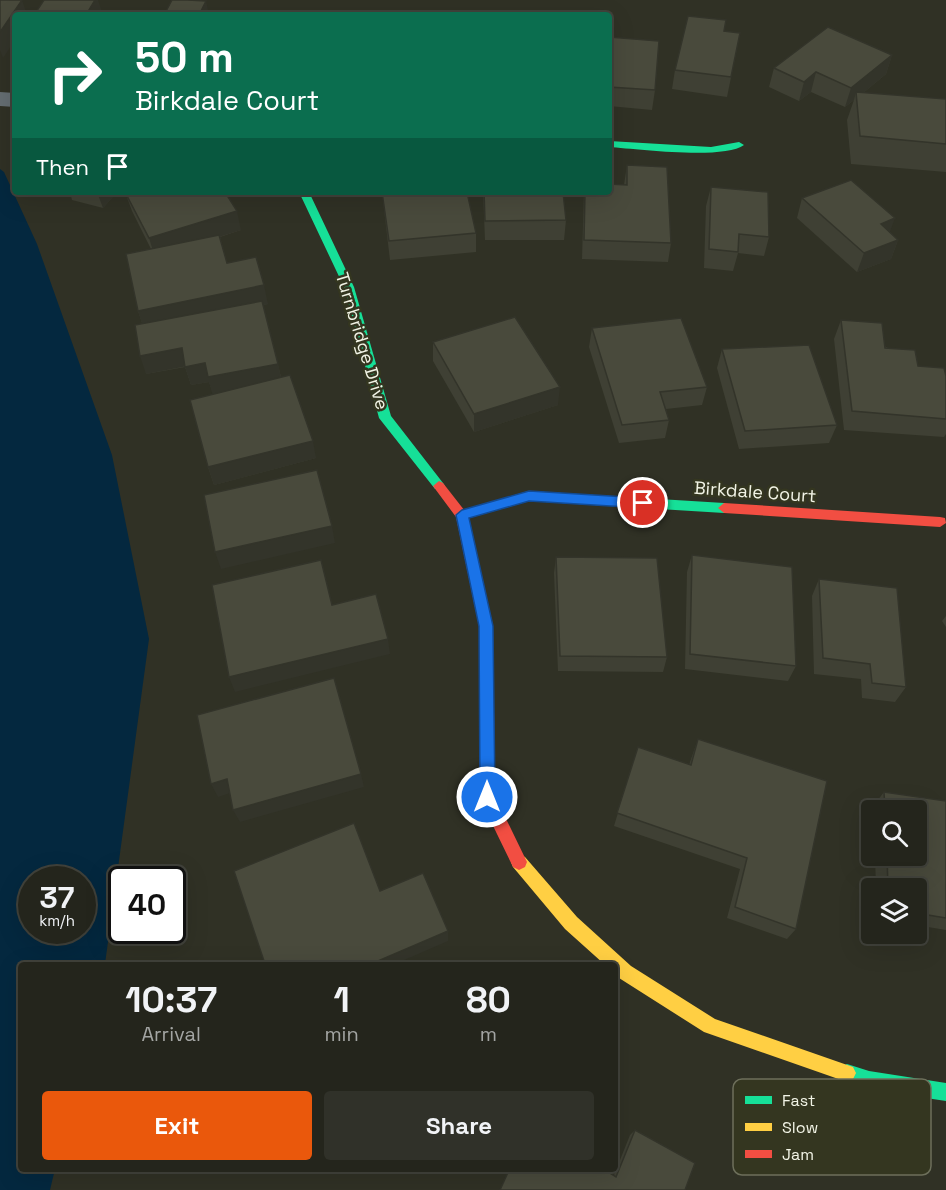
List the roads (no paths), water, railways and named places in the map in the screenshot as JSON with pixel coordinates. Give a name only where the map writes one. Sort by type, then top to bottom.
[{"type":"street","points":[[612,144],[711,150],[739,145]]},
{"type":"street","name":"Turnbridge Drive","points":[[305,195],[349,287],[385,418],[462,515],[486,626],[487,797],[516,859],[571,923],[614,962]]},
{"type":"street","name":"Birkdale Court","points":[[462,515],[529,496],[939,522]]},
{"type":"street","name":"Turnbridge Drive","points":[[618,966],[710,1026],[866,1079]]},
{"type":"street","name":"Turnbridge Drive","points":[[931,1090],[946,1092]]},
{"type":"water","points":[[0,169],[4,172],[12,189],[12,195],[15,195],[37,244],[112,455],[149,639],[118,866],[108,866],[108,942],[105,962],[18,962],[18,1172],[54,1172],[50,1190],[0,1190]]}]
